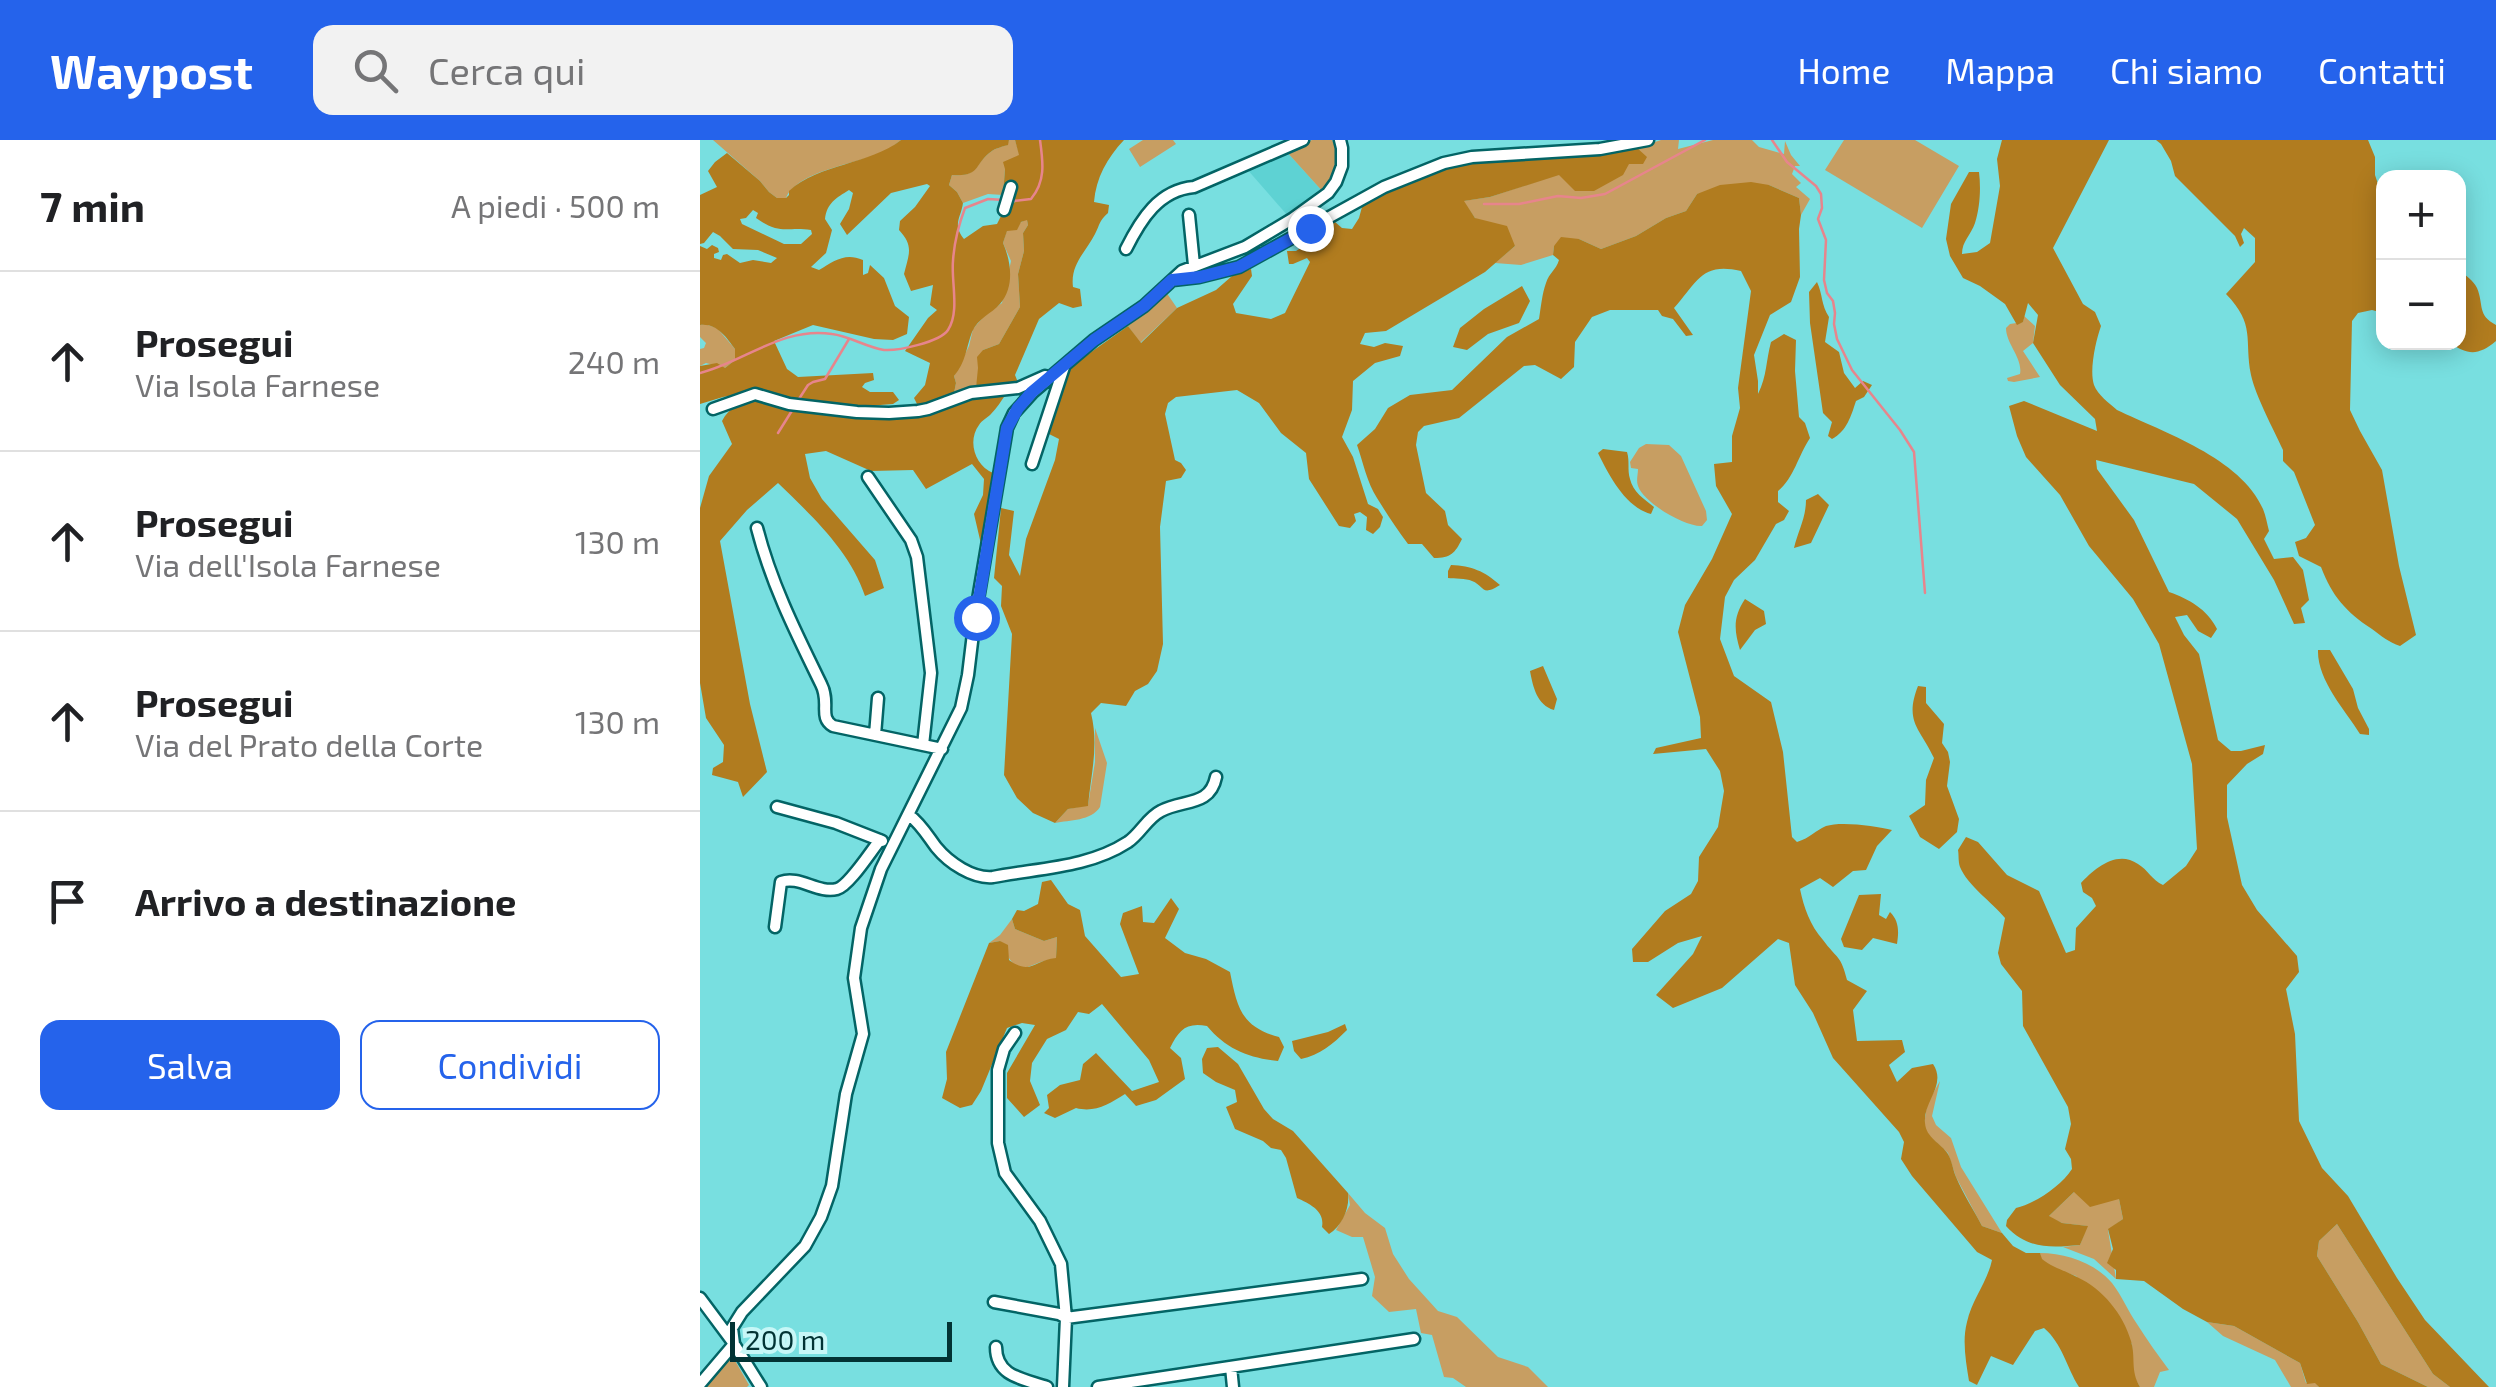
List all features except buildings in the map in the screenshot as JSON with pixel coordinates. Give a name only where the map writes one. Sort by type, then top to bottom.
[{"type":"street","points":[[1126,249],[1143,218],[1170,192],[1194,187],[1303,140]]},
{"type":"street","points":[[700,1384],[733,1343],[737,1319],[801,1250],[818,1224],[830,1194],[846,1094],[863,1034],[854,986],[858,944],[868,904],[892,845],[956,722],[967,685],[1007,428],[1023,402],[1172,280],[1194,265],[1245,246],[1328,192],[1342,166],[1340,140]]},
{"type":"street","points":[[1172,280],[1239,267],[1384,186],[1436,165],[1472,157],[1600,149],[1648,140]]},
{"type":"street","points":[[1189,215],[1194,265]]},
{"type":"street","points":[[713,409],[756,394],[802,406],[888,413],[928,410],[971,393],[1018,388],[1061,369]]},
{"type":"street","points":[[1032,464],[1061,369]]},
{"type":"street","points":[[868,477],[917,557],[931,673],[923,745]]},
{"type":"street","points":[[758,528],[771,577],[826,693],[826,721],[833,726],[942,750]]},
{"type":"street","points":[[875,735],[878,698]]},
{"type":"street","points":[[908,815],[941,853],[969,872],[994,877],[1090,861],[1126,844],[1159,812],[1204,798],[1214,789],[1216,777]]},
{"type":"street","points":[[777,807],[842,825],[892,845]]},
{"type":"street","points":[[775,928],[782,882],[789,879],[838,888],[880,840]]},
{"type":"street","points":[[1015,1034],[1004,1049],[998,1070],[1000,1154],[1005,1173],[1040,1221],[1061,1264],[1066,1318],[1063,1387]]},
{"type":"street","points":[[994,1302],[1066,1318],[1362,1279]]},
{"type":"street","points":[[700,1298],[761,1387]]},
{"type":"street","points":[[1098,1387],[1414,1339]]},
{"type":"street","points":[[996,1348],[998,1364],[1006,1372],[1047,1387]]},
{"type":"street","points":[[700,1362],[710,1372]]},
{"type":"street","points":[[1231,1367],[1233,1387]]},
{"type":"shaded area","points":[[713,140],[901,140],[876,155],[803,180],[786,198],[777,198]]},
{"type":"shaded area","points":[[901,140],[1009,140],[1008,145],[986,156],[973,172],[952,175],[949,185],[963,203],[958,225],[964,239],[983,226],[997,224],[1007,204],[1016,202],[1014,196],[1003,195],[1003,162],[1019,155],[1015,140],[1124,140],[1103,169],[1095,193],[1094,202],[1109,205],[1108,213],[1074,272],[1073,287],[1080,289],[1082,306],[1073,308],[1059,303],[1039,319],[1015,375],[1019,385],[976,388],[977,357],[999,344],[1020,307],[1018,274],[1024,251],[1023,233],[1028,225],[1027,220],[1021,222],[1017,230],[1007,231],[1003,243],[1010,266],[1008,290],[1000,304],[972,332],[954,376],[954,393],[918,406],[914,398],[925,385],[930,363],[905,351],[937,310],[930,305],[933,285],[911,291],[904,274],[908,246],[899,230],[900,221],[930,186],[891,193],[847,235],[840,224],[849,209],[853,193],[849,190],[828,209],[825,219],[832,230],[826,253],[811,267],[819,270],[845,257],[863,260],[863,275],[870,265],[884,278],[895,306],[909,317],[907,334],[893,340],[874,339],[813,325],[774,341],[787,369],[798,377],[873,373],[874,380],[862,387],[870,392],[893,392],[899,400],[893,404],[842,408],[756,391],[700,404],[700,366],[717,363],[725,368],[735,360],[735,349],[716,329],[700,325],[700,246],[707,249],[712,245],[719,252],[714,258],[721,260],[727,254],[740,263],[771,263],[777,258],[758,250],[733,249],[713,232],[700,244],[700,195],[717,187],[708,171],[727,153],[769,192],[786,198],[789,191],[815,175]],"holes":[[[753,210],[758,213],[756,218],[772,227],[811,230],[812,234],[801,244],[784,244],[742,224],[740,219]]]},
{"type":"shaded area","points":[[1009,140],[1015,140],[1020,156],[1005,169],[1003,195],[988,194],[963,203],[949,185],[952,175],[972,172]]},
{"type":"shaded area","points":[[1143,140],[1173,140],[1176,144],[1140,167],[1129,149]]},
{"type":"shaded area","points":[[1312,140],[1332,140],[1337,154],[1334,174],[1324,193],[1286,151]]},
{"type":"shaded area","points":[[1661,140],[1679,140],[1678,149],[1713,140],[1752,140],[1759,147],[1784,154],[1785,141],[1800,166],[1795,166],[1792,174],[1801,183],[1796,187],[1810,199],[1801,215],[1799,198],[1769,185],[1697,194],[1686,211],[1636,236],[1601,249],[1579,239],[1554,246],[1553,255],[1521,265],[1495,263],[1515,246],[1475,218],[1463,201],[1490,197]]},
{"type":"shaded area","points":[[1844,140],[1915,140],[1959,166],[1922,228],[1825,170]]},
{"type":"shaded area","points":[[2002,140],[2109,140],[2053,248],[2083,304],[2095,312],[2101,326],[2093,363],[2094,385],[2117,410],[2199,449],[2237,475],[2263,509],[2269,531],[2264,539],[2274,559],[2293,557],[2303,570],[2309,600],[2301,608],[2305,623],[2294,624],[2274,580],[2237,519],[2194,484],[2096,460],[2097,469],[2134,520],[2169,592],[2197,606],[2217,629],[2211,638],[2198,631],[2187,615],[2175,617],[2199,654],[2218,740],[2231,751],[2265,745],[2263,754],[2227,785],[2227,817],[2242,885],[2257,910],[2297,956],[2299,972],[2286,989],[2295,1034],[2299,1121],[2322,1168],[2348,1196],[2425,1320],[2489,1387],[2450,1387],[2433,1374],[2337,1224],[2319,1241],[2317,1256],[2381,1364],[2428,1387],[2307,1384],[2300,1363],[2234,1326],[2207,1322],[2144,1281],[2116,1279],[2116,1270],[2107,1263],[2113,1249],[2108,1229],[2123,1219],[2119,1199],[2090,1207],[2074,1192],[2049,1216],[2062,1223],[2088,1226],[2080,1245],[2031,1243],[2006,1226],[2016,1208],[2047,1193],[2072,1169],[2065,1149],[2071,1124],[2068,1107],[2023,1026],[2022,991],[2001,964],[1998,953],[2005,918],[1964,874],[1958,850],[1966,837],[1978,842],[2007,875],[2039,891],[2066,953],[2075,950],[2076,928],[2096,906],[2083,892],[2081,883],[2092,872],[2114,860],[2130,860],[2163,885],[2186,866],[2197,849],[2192,764],[2159,644],[2133,599],[2089,546],[2060,495],[2026,457],[2009,406],[2024,401],[2097,431],[2095,419],[2060,385],[2033,343],[2038,315],[2028,303],[2023,322],[2017,325],[2005,304],[1963,278],[1950,256],[1946,239],[1951,204],[1969,172],[1979,172],[1980,198],[1962,254],[1977,252],[1990,243],[2000,186],[1997,159]]},
{"type":"shaded area","points":[[2156,140],[2368,140],[2375,157],[2376,178],[2376,311],[2358,313],[2352,321],[2350,410],[2382,470],[2416,635],[2400,646],[2355,616],[2335,595],[2321,567],[2299,556],[2295,542],[2306,538],[2315,525],[2294,472],[2283,461],[2283,450],[2253,384],[2242,315],[2226,294],[2255,262],[2255,238],[2244,228],[2244,243],[2240,247],[2235,236],[2175,176]]},
{"type":"shaded area","points":[[1636,147],[1647,157],[1643,164],[1629,164],[1623,175],[1594,191],[1575,191],[1559,175],[1490,197],[1464,201],[1475,218],[1507,226],[1515,246],[1485,272],[1386,331],[1365,333],[1360,344],[1403,346],[1400,356],[1375,363],[1353,381],[1352,410],[1342,437],[1353,457],[1368,504],[1383,517],[1373,534],[1366,530],[1367,517],[1360,512],[1354,514],[1356,521],[1350,528],[1339,526],[1309,479],[1306,453],[1281,433],[1259,403],[1237,390],[1176,397],[1168,403],[1165,414],[1175,460],[1186,470],[1181,478],[1166,481],[1160,527],[1163,644],[1157,671],[1148,684],[1135,691],[1126,706],[1101,703],[1091,713],[1094,748],[1088,806],[1068,809],[1055,823],[1033,813],[1017,798],[1004,775],[1012,634],[1001,606],[1002,586],[994,578],[1001,508],[1014,511],[1009,555],[1020,576],[1026,539],[1059,439],[1045,432],[1070,367],[1128,326],[1141,343],[1177,308],[1251,269],[1252,276],[1233,304],[1236,313],[1271,319],[1285,313],[1310,262],[1307,258],[1289,264],[1287,251],[1296,251],[1335,222],[1352,229],[1362,207],[1412,178],[1464,160]]},
{"type":"shaded area","points":[[1286,151],[1324,193],[1288,216],[1246,168]]},
{"type":"shaded area","points":[[1751,182],[1799,198],[1800,277],[1791,302],[1770,315],[1754,355],[1758,394],[1771,342],[1784,334],[1796,340],[1799,417],[1810,438],[1778,491],[1778,502],[1789,511],[1725,597],[1720,639],[1734,676],[1771,702],[1783,752],[1792,837],[1797,842],[1826,826],[1841,824],[1892,830],[1877,846],[1866,870],[1853,871],[1833,887],[1820,878],[1800,889],[1803,903],[1814,928],[1840,961],[1847,980],[1867,991],[1853,1010],[1857,1041],[1902,1040],[1905,1052],[1889,1065],[1897,1082],[1912,1068],[1933,1064],[1937,1079],[1925,1115],[1926,1128],[1948,1154],[1982,1226],[2002,1233],[2026,1253],[2040,1253],[2046,1262],[2103,1295],[2127,1331],[2140,1387],[2079,1387],[2060,1348],[2044,1328],[2035,1331],[2013,1365],[1991,1356],[1977,1385],[1969,1381],[1966,1329],[1992,1260],[1977,1252],[1912,1176],[1901,1159],[1904,1142],[1899,1132],[1833,1058],[1813,1013],[1795,985],[1789,943],[1778,939],[1722,988],[1673,1008],[1656,995],[1693,954],[1702,936],[1678,943],[1648,962],[1633,962],[1632,949],[1665,911],[1691,894],[1698,881],[1699,857],[1718,827],[1724,791],[1720,771],[1706,749],[1653,754],[1656,748],[1701,738],[1700,717],[1678,632],[1685,605],[1732,514],[1716,486],[1714,464],[1732,462],[1732,436],[1740,408],[1738,388],[1751,291],[1741,271],[1709,272],[1695,282],[1674,308],[1693,335],[1686,336],[1673,319],[1662,316],[1658,310],[1610,310],[1592,317],[1575,342],[1574,367],[1561,379],[1535,365],[1524,366],[1459,418],[1424,426],[1418,432],[1416,445],[1426,493],[1445,511],[1448,525],[1462,539],[1448,556],[1434,558],[1422,544],[1408,544],[1370,486],[1357,445],[1375,429],[1388,408],[1410,395],[1452,390],[1507,337],[1539,319],[1546,283],[1559,260],[1553,255],[1554,246],[1561,237],[1579,239],[1601,249],[1686,211],[1697,194],[1720,185]]},
{"type":"shaded area","points":[[1027,219],[1018,274],[1020,307],[999,344],[983,350],[976,388],[954,393],[954,376],[973,329],[1002,303],[1011,261],[1003,243],[1007,230]]},
{"type":"shaded area","points":[[2466,276],[2476,285],[2483,313],[2496,325],[2496,341],[2484,349],[2468,352],[2462,350],[2466,350]]},
{"type":"shaded area","points":[[1817,282],[1829,317],[1825,342],[1839,352],[1844,373],[1855,388],[1863,381],[1872,385],[1856,401],[1845,427],[1832,439],[1828,436],[1832,422],[1823,413],[1810,323],[1809,292]]},
{"type":"shaded area","points":[[1522,286],[1530,301],[1519,323],[1488,334],[1467,350],[1453,347],[1460,328]]},
{"type":"shaded area","points":[[1166,292],[1177,308],[1140,343],[1128,326]]},
{"type":"shaded area","points":[[2024,316],[2035,326],[2033,343],[2023,351],[2040,377],[2008,381],[2007,378],[2020,374],[2020,368],[2006,328],[2023,322]]},
{"type":"shaded area","points":[[700,325],[717,328],[735,349],[735,360],[725,368],[706,363],[700,366],[700,349],[706,343],[700,337]]},
{"type":"shaded area","points":[[1006,394],[975,431],[977,459],[993,473],[994,491],[981,544],[974,514],[983,495],[984,479],[972,464],[926,489],[913,470],[871,471],[826,451],[805,454],[810,478],[822,499],[875,560],[884,588],[865,596],[840,549],[778,483],[720,541],[750,704],[767,772],[743,797],[738,782],[712,775],[713,768],[723,762],[724,745],[706,718],[700,683],[700,508],[709,476],[732,444],[722,421],[725,416],[755,398],[789,409],[882,419],[932,413],[971,397]]},
{"type":"shaded area","points":[[1646,444],[1669,445],[1681,456],[1706,511],[1707,520],[1702,526],[1666,513],[1642,493],[1637,484],[1638,469],[1631,468],[1630,462]]},
{"type":"shaded area","points":[[1603,449],[1627,452],[1631,484],[1654,507],[1651,514],[1633,505],[1619,489],[1598,453]]},
{"type":"shaded area","points":[[1818,494],[1829,505],[1811,543],[1794,548],[1806,500]]},
{"type":"shaded area","points":[[1451,565],[1477,570],[1500,585],[1486,590],[1469,580],[1448,578]]},
{"type":"shaded area","points":[[1745,599],[1764,611],[1766,624],[1755,630],[1740,650],[1736,624]]},
{"type":"shaded area","points":[[2318,650],[2330,650],[2353,689],[2369,735],[2360,734],[2333,694],[2322,672]]},
{"type":"shaded area","points":[[1543,666],[1557,699],[1554,710],[1540,700],[1530,671]]},
{"type":"shaded area","points":[[1918,686],[1926,687],[1926,703],[1944,724],[1942,743],[1950,762],[1947,786],[1959,819],[1957,832],[1939,849],[1920,837],[1909,816],[1925,805],[1926,780],[1934,758],[1913,717]]},
{"type":"shaded area","points":[[1095,728],[1107,763],[1100,807],[1086,817],[1055,823],[1068,809],[1088,805],[1095,762]]},
{"type":"shaded area","points":[[1051,880],[1068,904],[1080,910],[1085,936],[1121,977],[1139,974],[1120,924],[1123,913],[1142,906],[1143,922],[1154,923],[1171,898],[1179,909],[1165,938],[1185,953],[1230,972],[1243,1014],[1256,1028],[1279,1037],[1284,1047],[1278,1061],[1239,1051],[1207,1026],[1188,1026],[1170,1048],[1181,1058],[1185,1079],[1156,1100],[1136,1106],[1125,1094],[1102,1107],[1076,1108],[1055,1118],[1044,1113],[1049,1108],[1047,1095],[1060,1085],[1080,1080],[1083,1064],[1096,1053],[1132,1091],[1159,1082],[1149,1060],[1102,1004],[1089,1014],[1078,1012],[1066,1030],[1047,1039],[1032,1063],[1030,1081],[1040,1105],[1024,1117],[1007,1098],[1007,1073],[1035,1025],[1022,1023],[1007,1028],[972,1105],[960,1108],[942,1098],[947,1079],[946,1052],[989,943],[1000,941],[1008,945],[1009,960],[1023,967],[1056,958],[1057,937],[1044,941],[1015,929],[1012,919],[1017,910],[1038,904],[1042,882]]},
{"type":"shaded area","points":[[1881,894],[1879,915],[1886,919],[1890,912],[1895,919],[1897,944],[1873,938],[1862,950],[1844,947],[1841,939],[1859,895]]},
{"type":"shaded area","points":[[1012,919],[1015,929],[1044,941],[1057,937],[1056,959],[1019,967],[1013,964],[1000,941],[989,943]]},
{"type":"shaded area","points":[[1345,1024],[1347,1030],[1320,1052],[1301,1059],[1294,1051],[1292,1041]]},
{"type":"shaded area","points":[[1218,1047],[1238,1064],[1264,1109],[1293,1131],[1348,1193],[1344,1216],[1329,1234],[1322,1227],[1319,1212],[1297,1198],[1281,1150],[1235,1129],[1226,1107],[1237,1102],[1235,1090],[1203,1073],[1202,1059],[1207,1048]]},
{"type":"shaded area","points":[[1940,1081],[1932,1116],[1951,1138],[1961,1167],[2002,1233],[1982,1226],[1948,1153],[1924,1126],[1927,1104]]},
{"type":"shaded area","points":[[2074,1192],[2119,1199],[2123,1219],[2108,1230],[2116,1279],[2094,1259],[2063,1247],[2080,1245],[2087,1226],[2048,1217]]},
{"type":"shaded area","points":[[1348,1193],[1385,1228],[1393,1254],[1438,1311],[1457,1317],[1498,1357],[1528,1367],[1548,1387],[1466,1387],[1444,1377],[1432,1335],[1421,1333],[1416,1309],[1389,1312],[1372,1296],[1375,1277],[1363,1237],[1336,1230],[1350,1205]]},
{"type":"shaded area","points":[[2337,1224],[2433,1374],[2450,1387],[2428,1387],[2381,1364],[2317,1256],[2319,1241]]},
{"type":"shaded area","points":[[2040,1253],[2079,1260],[2112,1283],[2169,1370],[2160,1372],[2154,1387],[2140,1387],[2133,1375],[2132,1344],[2076,1276],[2053,1268],[2041,1259]]},
{"type":"shaded area","points":[[2207,1322],[2234,1326],[2300,1363],[2306,1383],[2315,1382],[2319,1387],[2291,1387],[2275,1360],[2223,1336]]},
{"type":"shaded area","points":[[733,1357],[749,1385],[704,1387],[726,1361]]},
{"type":"waterway","points":[[1013,201],[1031,199],[1039,185],[1040,140]]},
{"type":"waterway","points":[[1484,204],[1605,194],[1705,140]]},
{"type":"waterway","points":[[1772,140],[1787,162],[1821,194],[1818,219],[1826,240],[1824,280],[1833,301],[1837,339],[1852,370],[1914,452],[1925,593]]},
{"type":"waterway","points":[[700,373],[797,335],[832,334],[884,350],[937,338],[948,330],[954,314],[954,254],[965,208],[988,199],[1005,200]]},
{"type":"waterway","points":[[797,402],[808,385],[825,379],[849,339]]},
{"type":"waterway","points":[[778,433],[793,409]]},
{"type":"route","points":[[976,617],[1007,428],[1023,402],[1172,280],[1239,267],[1310,228]]}]
